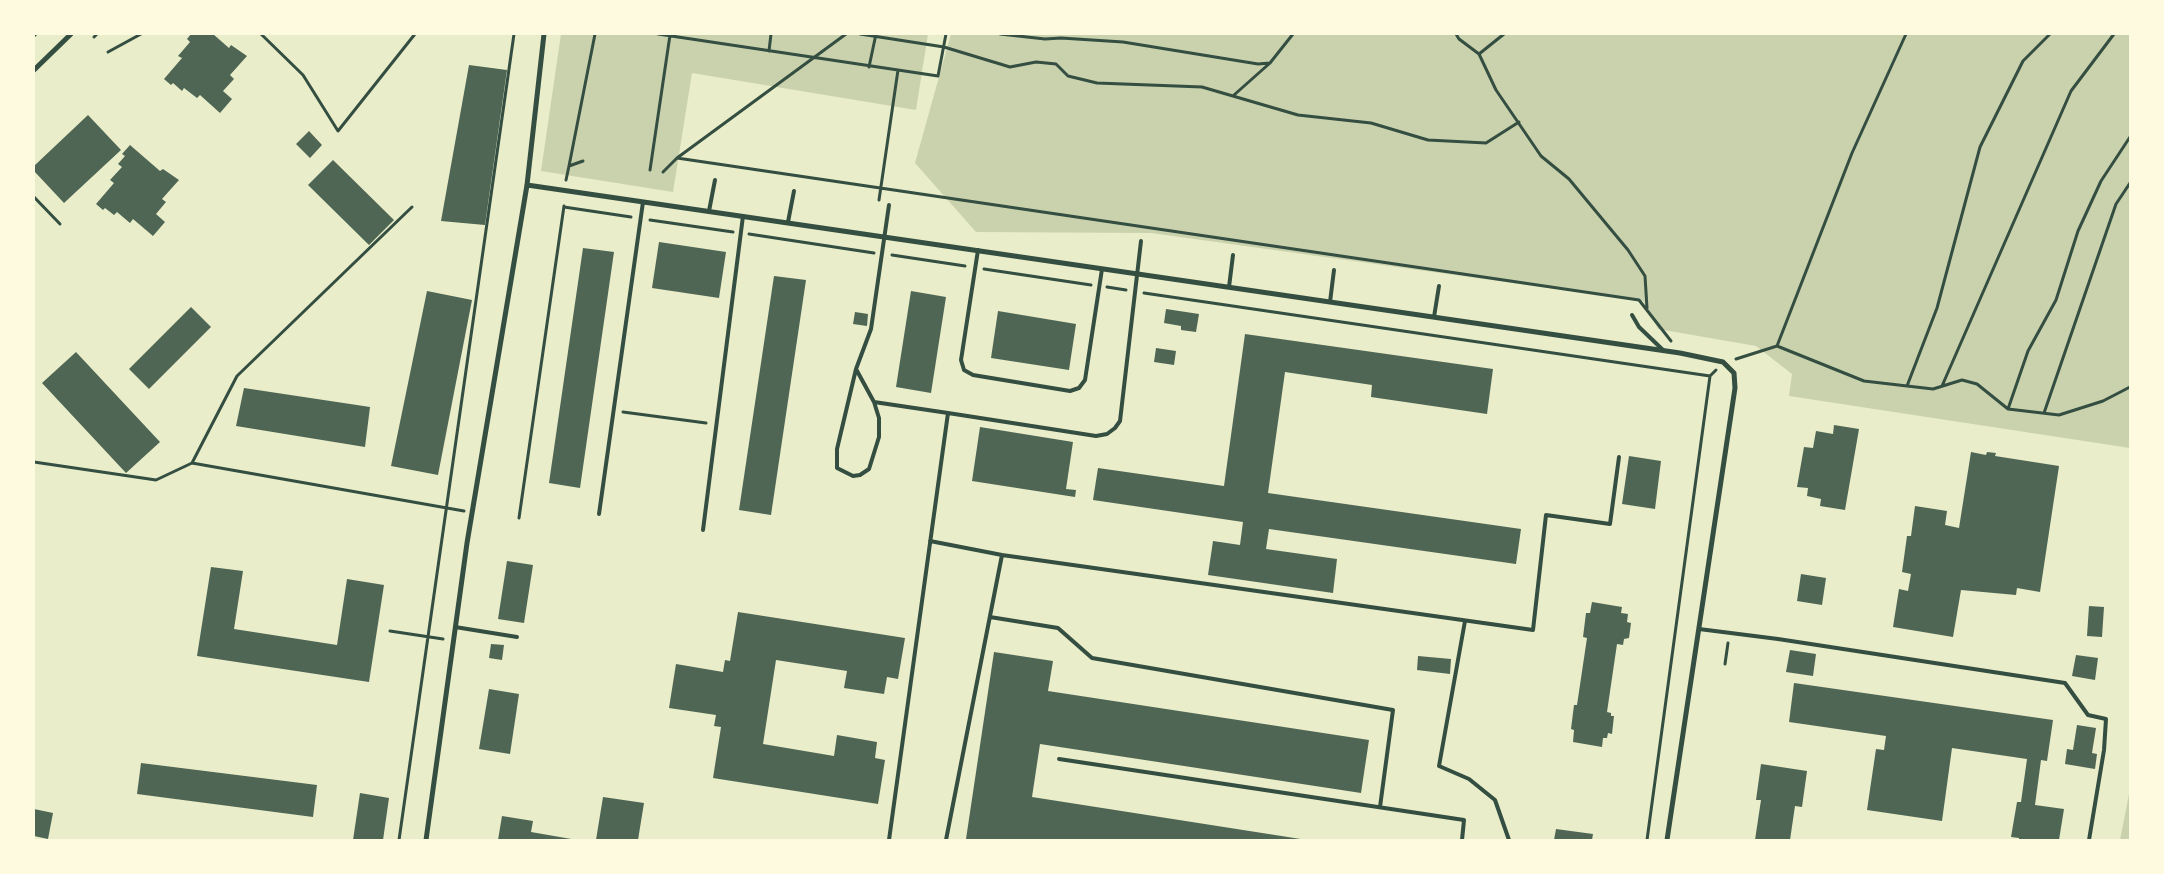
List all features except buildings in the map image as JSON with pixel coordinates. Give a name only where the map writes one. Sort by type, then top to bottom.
[{"type":"street","points":[[34,70],[71,34]]},
{"type":"street","points":[[426,840],[472,512],[527,185],[544,34]]},
{"type":"street","points":[[527,185],[1680,353],[1723,362],[1734,373],[1735,388],[1667,840]]},
{"type":"lane","points":[[709,211],[715,180]]},
{"type":"lane","points":[[788,222],[794,191]]},
{"type":"lane","points":[[599,514],[643,202]]},
{"type":"lane","points":[[856,369],[874,402],[880,418],[878,437],[869,469],[860,475],[853,476],[837,468],[837,449],[856,369],[871,330],[889,205]]},
{"type":"lane","points":[[703,530],[743,216]]},
{"type":"lane","points":[[874,402],[1096,436],[1107,434],[1120,422],[1141,241]]},
{"type":"lane","points":[[978,250],[961,360],[964,370],[973,375],[1070,390],[1079,388],[1085,380],[1102,268]]},
{"type":"lane","points":[[1228,287],[1233,255]]},
{"type":"lane","points":[[1330,302],[1334,270]]},
{"type":"lane","points":[[1434,317],[1439,286]]},
{"type":"lane","points":[[1632,315],[1639,327],[1664,351]]},
{"type":"lane","points":[[889,840],[948,413]]},
{"type":"lane","points":[[930,541],[1002,555],[1533,630],[1546,515],[1610,524],[1619,458]]},
{"type":"lane","points":[[946,840],[1002,555]]},
{"type":"lane","points":[[990,617],[1058,628],[1092,658],[1394,710],[1380,808]]},
{"type":"lane","points":[[1465,621],[1439,766],[1469,779],[1495,800],[1509,840]]},
{"type":"lane","points":[[455,627],[517,637]]},
{"type":"lane","points":[[1699,630],[1730,632],[2065,684],[2088,715],[2106,719],[2104,750],[2090,840]]},
{"type":"lane","points":[[1059,759],[1464,820],[1462,840]]},
{"type":"path","points":[[108,52],[141,34]]},
{"type":"path","points":[[261,34],[303,76],[338,131],[416,34]]},
{"type":"path","points":[[399,840],[514,34]]},
{"type":"path","points":[[519,518],[568,166],[595,34]]},
{"type":"path","points":[[658,34],[938,76],[946,34]]},
{"type":"path","points":[[769,51],[771,34]]},
{"type":"path","points":[[663,172],[677,158],[816,58],[846,34]]},
{"type":"path","points":[[860,34],[944,47],[1010,67],[1036,62],[1056,64],[1068,76],[1097,83],[1202,87],[1298,115],[1371,123],[1428,140],[1486,143],[1519,122]]},
{"type":"path","points":[[1000,34],[1045,39],[1061,38],[1123,42],[1258,64],[1270,63]]},
{"type":"path","points":[[1233,96],[1270,63],[1293,34]]},
{"type":"path","points":[[1456,34],[1459,39],[1479,54],[1496,90],[1540,156],[1569,179],[1628,250],[1644,276],[1647,308]]},
{"type":"path","points":[[1479,54],[1504,34]]},
{"type":"path","points":[[1777,346],[1852,153],[1906,34]]},
{"type":"path","points":[[1907,386],[1937,308],[1980,147],[2023,60],[2050,34]]},
{"type":"path","points":[[1942,386],[2071,91],[2114,34]]},
{"type":"path","points":[[650,170],[670,35]]},
{"type":"path","points":[[869,66],[876,35]]},
{"type":"path","points":[[878,203],[898,70]]},
{"type":"path","points":[[2008,409],[2028,352],[2056,300],[2078,231],[2101,181],[2130,136]]},
{"type":"path","points":[[677,158],[881,186],[1639,300],[1680,353]]},
{"type":"path","points":[[568,166],[583,161]]},
{"type":"path","points":[[2044,413],[2116,204],[2130,183]]},
{"type":"path","points":[[34,197],[60,224]]},
{"type":"path","points":[[192,463],[237,376],[412,207]]},
{"type":"path","points":[[1723,362],[1777,346],[1864,381],[1933,388],[1962,380],[1977,384],[2008,409],[2059,415],[2103,401],[2130,387]]},
{"type":"path","points":[[1647,840],[1710,376],[1703,370]]},
{"type":"path","points":[[613,411],[717,425]]},
{"type":"path","points":[[34,462],[156,480],[192,463],[472,512]]},
{"type":"path","points":[[390,631],[454,641]]},
{"type":"path","points":[[1725,664],[1730,632]]},
{"type":"green space","points":[[561,34],[928,34],[916,110],[692,73],[673,192],[541,171]]},
{"type":"green space","points":[[951,34],[2130,34],[2130,448],[1789,396],[1792,374],[1756,346],[1658,329],[1643,301],[1151,233],[976,232],[915,163]]},
{"type":"green space","points":[[2130,789],[2130,840],[2120,840]]}]
